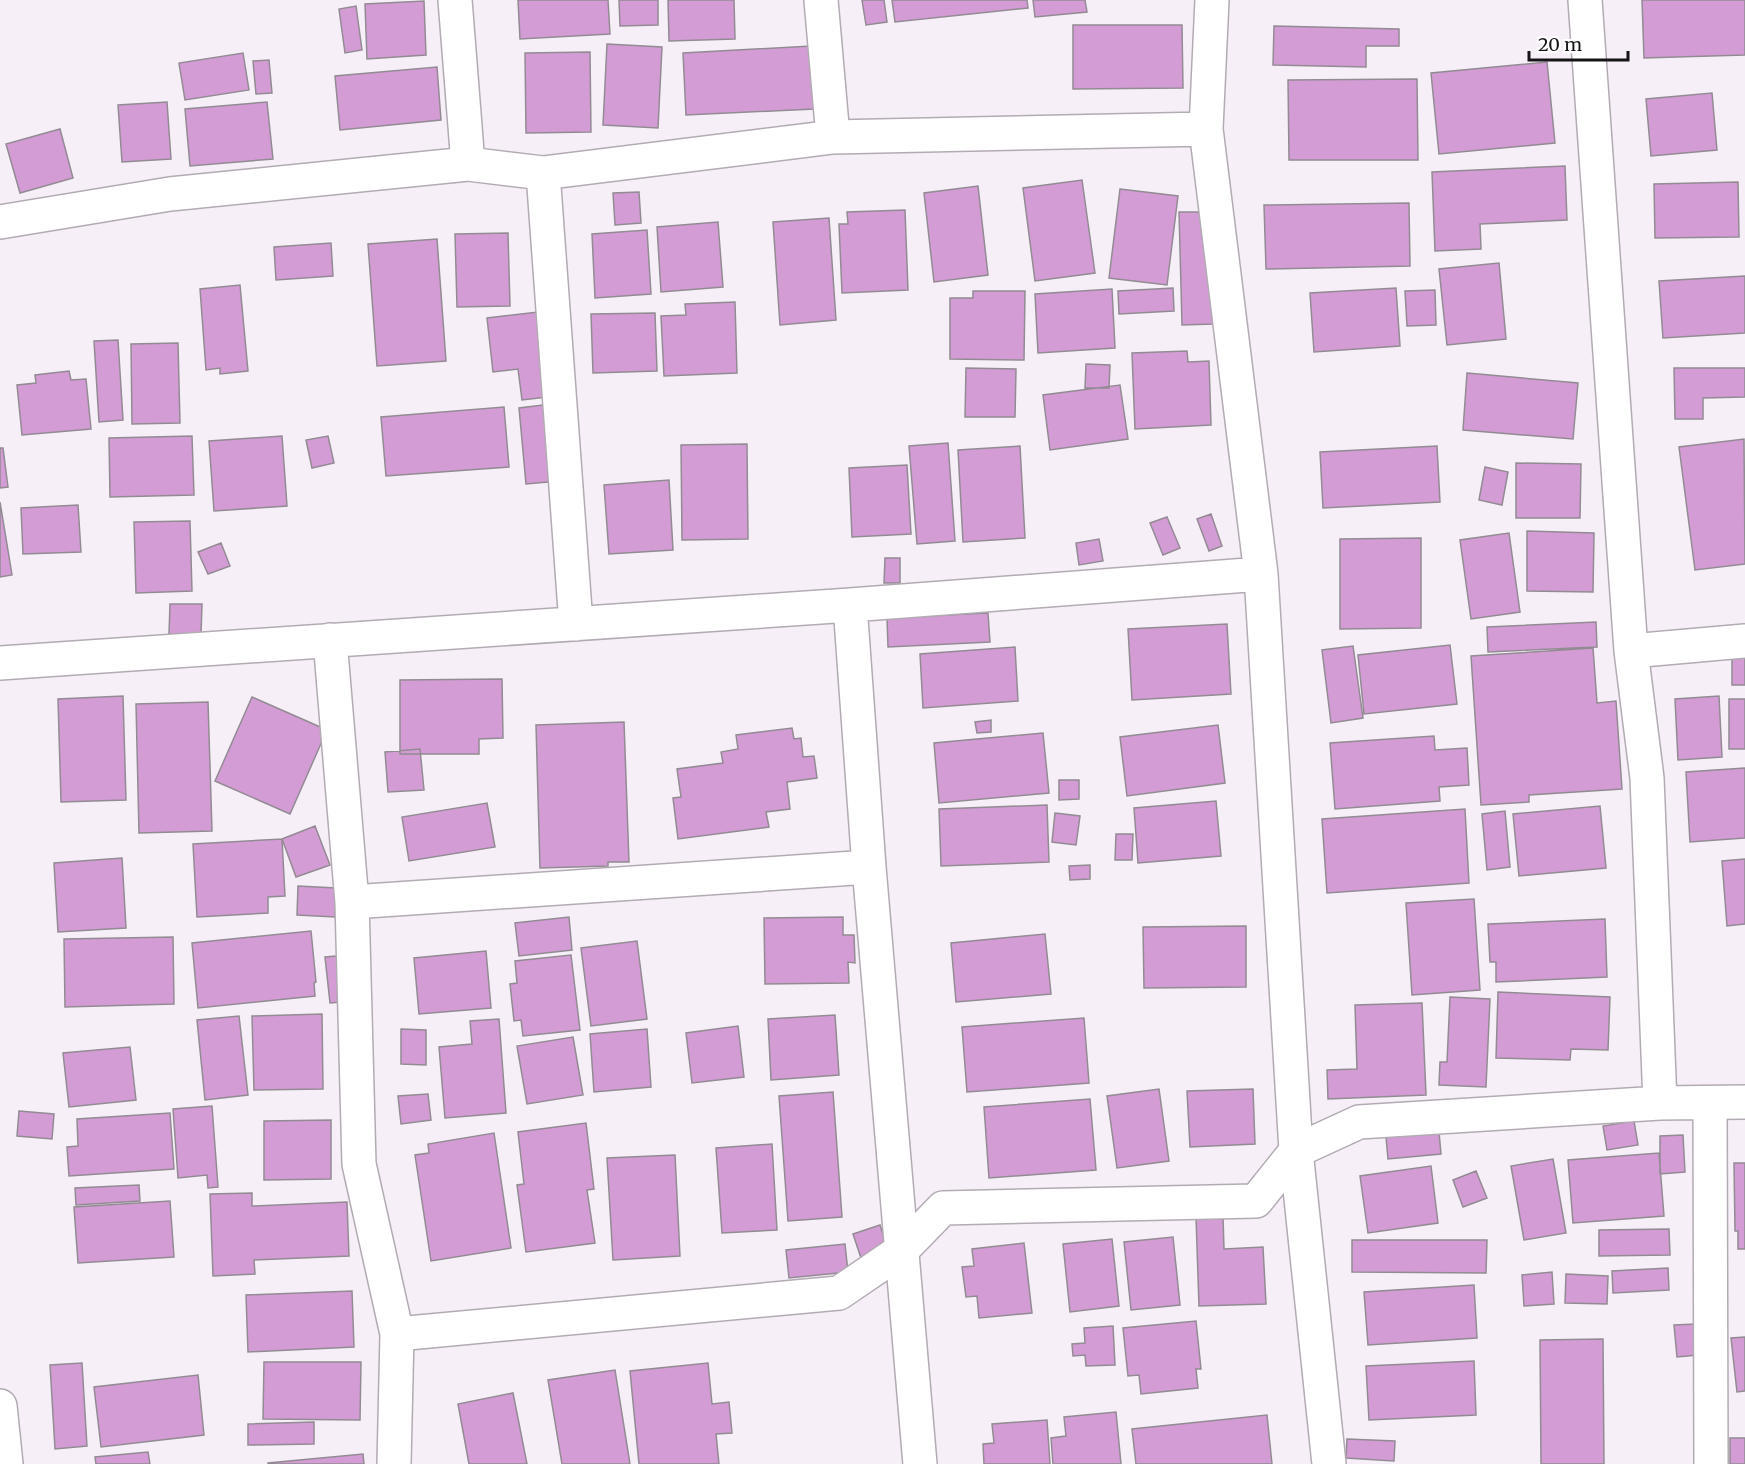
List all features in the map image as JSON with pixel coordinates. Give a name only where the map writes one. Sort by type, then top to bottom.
[{"type":"street","points":[[455,0],[468,164]]},
{"type":"street","points":[[821,0],[833,137]]},
{"type":"street","points":[[1212,0],[1206,129],[1261,574],[1296,1152],[1329,1464]]},
{"type":"street","points":[[1585,0],[1631,651],[1647,778],[1660,1103]]},
{"type":"street","points":[[0,222],[170,194],[468,164],[543,173],[833,137],[1206,129]]},
{"type":"street","points":[[543,173],[576,624]]},
{"type":"street","points":[[0,663],[850,605],[1261,574]]},
{"type":"street","points":[[850,605],[869,867],[920,1464]]},
{"type":"street","points":[[330,640],[352,902],[359,1164],[397,1334],[394,1464]]},
{"type":"street","points":[[1631,651],[1745,641]]},
{"type":"street","points":[[352,902],[869,867]]},
{"type":"street","points":[[397,1334],[839,1293],[902,1250],[943,1208],[1256,1201],[1296,1152],[1359,1122],[1660,1103],[1745,1102]]},
{"type":"street","points":[[1710,1103],[1711,1464]]},
{"type":"street","points":[[0,1406],[6,1464]]},
{"type":"building","points":[[518,0],[608,0],[610,34],[520,39]]},
{"type":"building","points":[[619,0],[658,0],[658,25],[620,26]]},
{"type":"building","points":[[668,0],[734,0],[735,39],[669,41]]},
{"type":"building","points":[[862,0],[884,0],[887,22],[866,25]]},
{"type":"building","points":[[892,0],[1027,0],[1028,8],[895,22]]},
{"type":"building","points":[[1033,0],[1085,0],[1087,12],[1035,17]]},
{"type":"building","points":[[1642,0],[1745,0],[1745,55],[1644,58]]},
{"type":"building","points":[[424,1],[426,55],[367,59],[365,4]]},
{"type":"building","points":[[356,6],[362,50],[345,53],[339,9]]},
{"type":"building","points":[[1073,25],[1182,25],[1183,88],[1073,89]]},
{"type":"building","points":[[1274,26],[1399,29],[1399,46],[1366,46],[1366,67],[1273,65]]},
{"type":"building","points":[[607,44],[662,47],[658,128],[603,125]]},
{"type":"building","points":[[811,46],[814,109],[686,115],[683,53]]},
{"type":"building","points":[[590,52],[591,132],[526,133],[525,53]]},
{"type":"building","points":[[243,53],[249,90],[185,100],[179,63]]},
{"type":"building","points":[[269,60],[272,93],[256,94],[253,61]]},
{"type":"building","points":[[1547,62],[1555,143],[1439,154],[1431,73]]},
{"type":"building","points":[[437,67],[441,120],[340,130],[335,76]]},
{"type":"building","points":[[1417,79],[1418,160],[1289,160],[1288,80]]},
{"type":"building","points":[[1712,93],[1717,150],[1651,156],[1646,99]]},
{"type":"building","points":[[167,102],[171,159],[122,162],[118,105]]},
{"type":"building","points":[[267,102],[273,159],[190,166],[185,109]]},
{"type":"building","points":[[60,129],[73,178],[20,193],[6,144]]},
{"type":"building","points":[[1565,166],[1567,220],[1480,224],[1481,249],[1435,251],[1432,172]]},
{"type":"building","points":[[1082,180],[1095,273],[1035,281],[1023,188]]},
{"type":"building","points":[[1738,182],[1739,237],[1655,238],[1654,184]]},
{"type":"building","points":[[978,186],[988,275],[934,282],[924,193]]},
{"type":"building","points":[[1120,189],[1178,196],[1167,285],[1109,278]]},
{"type":"building","points":[[639,192],[641,223],[615,225],[613,193]]},
{"type":"building","points":[[1409,203],[1410,266],[1266,269],[1264,205]]},
{"type":"building","points":[[905,210],[908,290],[842,293],[839,224],[848,224],[847,212]]},
{"type":"building","points":[[1179,212],[1209,212],[1213,324],[1182,325]]},
{"type":"building","points":[[829,218],[836,320],[780,325],[773,222]]},
{"type":"building","points":[[718,222],[723,287],[661,292],[657,227]]},
{"type":"building","points":[[647,230],[651,294],[595,298],[592,234]]},
{"type":"building","points":[[508,233],[510,306],[457,307],[455,234]]},
{"type":"building","points":[[437,239],[446,361],[377,366],[368,244]]},
{"type":"building","points":[[331,243],[333,276],[276,280],[274,247]]},
{"type":"building","points":[[1499,263],[1506,339],[1447,345],[1439,269]]},
{"type":"building","points":[[1745,276],[1745,333],[1663,338],[1659,281]]},
{"type":"building","points":[[240,285],[248,371],[220,374],[220,368],[206,370],[200,289]]},
{"type":"building","points":[[1173,288],[1174,311],[1119,314],[1118,291]]},
{"type":"building","points":[[1396,288],[1400,346],[1314,352],[1310,293]]},
{"type":"building","points":[[1112,289],[1115,348],[1038,353],[1035,294]]},
{"type":"building","points":[[1435,290],[1436,325],[1407,326],[1405,291]]},
{"type":"building","points":[[973,291],[1025,291],[1024,360],[950,359],[950,298],[973,298]]},
{"type":"building","points":[[735,302],[737,373],[664,376],[661,316],[686,315],[685,304]]},
{"type":"building","points":[[538,312],[547,397],[522,400],[518,369],[493,372],[487,318]]},
{"type":"building","points":[[655,313],[657,371],[593,373],[591,314]]},
{"type":"building","points":[[118,340],[123,420],[99,422],[94,341]]},
{"type":"building","points":[[178,343],[180,423],[132,424],[131,344]]},
{"type":"building","points":[[1187,351],[1188,362],[1209,361],[1211,425],[1135,429],[1132,353]]},
{"type":"building","points":[[1086,364],[1110,365],[1109,388],[1085,388]]},
{"type":"building","points":[[966,368],[1016,369],[1015,417],[965,417]]},
{"type":"building","points":[[1674,368],[1745,368],[1745,397],[1703,398],[1703,419],[1675,419]]},
{"type":"building","points":[[69,371],[71,380],[86,379],[91,429],[22,435],[17,385],[36,383],[35,375]]},
{"type":"building","points":[[1467,373],[1578,383],[1573,439],[1463,430]]},
{"type":"building","points":[[1120,385],[1128,439],[1050,450],[1043,395]]},
{"type":"building","points":[[551,404],[559,481],[526,484],[519,408]]},
{"type":"building","points":[[504,407],[509,467],[386,476],[381,417]]},
{"type":"building","points":[[192,436],[194,495],[110,497],[109,438]]},
{"type":"building","points":[[282,436],[287,506],[214,511],[209,441]]},
{"type":"building","points":[[328,436],[334,463],[312,468],[306,440]]},
{"type":"building","points":[[1744,439],[1745,564],[1695,570],[1679,447]]},
{"type":"building","points":[[948,443],[955,541],[917,544],[909,446]]},
{"type":"building","points":[[747,444],[748,539],[682,540],[681,445]]},
{"type":"building","points":[[1020,446],[1025,538],[963,542],[958,450]]},
{"type":"building","points":[[1437,446],[1440,502],[1323,508],[1320,452]]},
{"type":"building","points":[[0,448],[3,448],[8,487],[0,488]]},
{"type":"building","points":[[1516,463],[1581,464],[1580,518],[1516,518]]},
{"type":"building","points":[[907,465],[911,534],[852,537],[849,468]]},
{"type":"building","points":[[1485,467],[1508,472],[1502,505],[1479,500]]},
{"type":"building","points":[[669,480],[673,550],[609,554],[604,485]]},
{"type":"building","points":[[0,502],[12,575],[0,577]]},
{"type":"building","points":[[78,505],[81,552],[23,554],[21,508]]},
{"type":"building","points":[[1211,514],[1222,546],[1209,551],[1197,519]]},
{"type":"building","points":[[1167,517],[1180,548],[1163,555],[1150,523]]},
{"type":"building","points":[[190,521],[192,591],[136,593],[134,522]]},
{"type":"building","points":[[1527,531],[1594,533],[1593,592],[1527,591]]},
{"type":"building","points":[[1509,533],[1520,612],[1471,619],[1460,540]]},
{"type":"building","points":[[1421,538],[1421,628],[1340,629],[1340,539]]},
{"type":"building","points":[[1099,539],[1103,561],[1079,565],[1076,543]]},
{"type":"building","points":[[221,543],[230,566],[208,574],[198,552]]},
{"type":"building","points":[[885,558],[900,558],[900,583],[884,583]]},
{"type":"building","points":[[170,604],[202,604],[201,635],[169,634]]},
{"type":"building","points":[[988,613],[990,642],[888,647],[887,618]]},
{"type":"building","points":[[1596,622],[1597,647],[1488,652],[1487,627]]},
{"type":"building","points":[[1227,624],[1231,694],[1132,700],[1128,629]]},
{"type":"building","points":[[1450,645],[1457,704],[1364,714],[1358,655]]},
{"type":"building","points":[[1353,646],[1363,718],[1331,723],[1322,650]]},
{"type":"building","points":[[1015,647],[1018,701],[923,708],[920,654]]},
{"type":"building","points":[[1593,648],[1597,703],[1616,701],[1622,789],[1529,795],[1529,802],[1481,805],[1471,656]]},
{"type":"building","points":[[1732,653],[1745,653],[1745,685],[1732,685]]},
{"type":"building","points":[[502,679],[503,738],[479,739],[479,754],[400,754],[400,680]]},
{"type":"building","points":[[123,696],[126,800],[61,802],[58,699]]},
{"type":"building","points":[[1719,696],[1722,757],[1678,760],[1675,699]]},
{"type":"building","points":[[252,697],[327,730],[290,814],[215,781]]},
{"type":"building","points":[[1729,699],[1745,699],[1745,749],[1729,749]]},
{"type":"building","points":[[208,702],[212,831],[139,833],[136,704]]},
{"type":"building","points":[[991,720],[991,732],[977,733],[975,722]]},
{"type":"building","points":[[624,722],[629,862],[608,862],[608,866],[540,868],[536,725]]},
{"type":"building","points":[[1218,725],[1225,783],[1127,796],[1120,737]]},
{"type":"building","points":[[792,728],[794,739],[801,738],[803,757],[814,756],[817,778],[787,782],[790,809],[766,812],[769,827],[678,839],[673,798],[681,797],[677,769],[723,763],[721,752],[738,749],[736,735]]},
{"type":"building","points":[[1043,733],[1049,793],[939,803],[934,743]]},
{"type":"building","points":[[1434,736],[1435,750],[1467,748],[1469,785],[1439,787],[1440,801],[1335,809],[1330,743]]},
{"type":"building","points":[[420,749],[424,790],[388,792],[385,752]]},
{"type":"building","points":[[1745,768],[1745,838],[1690,842],[1686,772]]},
{"type":"building","points":[[1059,780],[1079,780],[1079,799],[1059,800]]},
{"type":"building","points":[[1216,801],[1221,856],[1138,863],[1134,808]]},
{"type":"building","points":[[487,803],[495,847],[409,861],[402,817]]},
{"type":"building","points":[[1047,805],[1049,862],[941,866],[939,809]]},
{"type":"building","points":[[1600,806],[1606,868],[1519,876],[1513,814]]},
{"type":"building","points":[[1465,809],[1469,883],[1327,893],[1322,819]]},
{"type":"building","points":[[1505,811],[1510,867],[1487,870],[1482,814]]},
{"type":"building","points":[[1055,813],[1080,816],[1076,845],[1052,842]]},
{"type":"building","points":[[315,826],[330,865],[296,877],[282,839]]},
{"type":"building","points":[[1116,834],[1133,834],[1132,860],[1115,860]]},
{"type":"building","points":[[282,839],[285,896],[268,897],[268,913],[197,917],[193,844]]},
{"type":"building","points":[[122,858],[126,928],[58,932],[54,863]]},
{"type":"building","points":[[1745,859],[1745,924],[1727,926],[1722,861]]},
{"type":"building","points":[[1090,865],[1090,879],[1070,880],[1069,866]]},
{"type":"building","points":[[298,886],[336,888],[335,917],[297,915]]},
{"type":"building","points":[[1474,899],[1480,990],[1412,995],[1406,903]]},
{"type":"building","points":[[569,917],[572,950],[519,956],[515,923]]},
{"type":"building","points":[[843,917],[843,935],[854,935],[855,963],[848,962],[849,983],[765,984],[764,918]]},
{"type":"building","points":[[1605,919],[1607,977],[1496,982],[1496,962],[1490,962],[1488,924]]},
{"type":"building","points":[[1246,926],[1246,987],[1144,988],[1143,927]]},
{"type":"building","points":[[311,931],[316,982],[314,983],[315,996],[198,1008],[192,943]]},
{"type":"building","points":[[1045,934],[1051,994],[956,1002],[951,943]]},
{"type":"building","points":[[173,937],[174,1004],[65,1007],[64,939]]},
{"type":"building","points":[[637,941],[647,1019],[591,1026],[581,948]]},
{"type":"building","points":[[486,951],[491,1008],[419,1014],[414,958]]},
{"type":"building","points":[[349,955],[354,1001],[330,1003],[325,957]]},
{"type":"building","points":[[571,955],[580,1030],[523,1036],[521,1020],[514,1021],[510,984],[517,983],[515,961]]},
{"type":"building","points":[[1498,992],[1610,997],[1608,1050],[1571,1049],[1570,1060],[1496,1058]]},
{"type":"building","points":[[1450,997],[1490,999],[1486,1087],[1439,1085],[1440,1062],[1447,1062]]},
{"type":"building","points":[[1422,1003],[1426,1095],[1328,1099],[1327,1070],[1357,1069],[1355,1005]]},
{"type":"building","points":[[322,1014],[323,1089],[254,1090],[252,1016]]},
{"type":"building","points":[[835,1015],[839,1075],[771,1080],[768,1019]]},
{"type":"building","points":[[239,1016],[248,1095],[205,1100],[197,1020]]},
{"type":"building","points":[[1084,1018],[1089,1083],[967,1092],[962,1027]]},
{"type":"building","points":[[499,1019],[506,1113],[445,1118],[439,1047],[472,1044],[470,1021]]},
{"type":"building","points":[[738,1026],[744,1077],[692,1083],[686,1033]]},
{"type":"building","points":[[401,1029],[426,1030],[426,1065],[401,1064]]},
{"type":"building","points":[[647,1029],[651,1087],[594,1092],[590,1034]]},
{"type":"building","points":[[573,1037],[583,1095],[527,1104],[517,1046]]},
{"type":"building","points":[[130,1047],[136,1100],[69,1107],[63,1053]]},
{"type":"building","points":[[1159,1089],[1169,1161],[1117,1168],[1107,1096]]},
{"type":"building","points":[[1253,1089],[1255,1144],[1190,1147],[1187,1091]]},
{"type":"building","points":[[833,1092],[842,1217],[788,1221],[779,1096]]},
{"type":"building","points":[[428,1094],[431,1120],[401,1124],[398,1096]]},
{"type":"building","points":[[1090,1099],[1096,1170],[989,1178],[984,1107]]},
{"type":"building","points":[[212,1106],[218,1187],[208,1188],[207,1175],[178,1178],[173,1109]]},
{"type":"building","points":[[19,1111],[54,1114],[52,1139],[17,1136]]},
{"type":"building","points":[[170,1113],[174,1169],[69,1176],[67,1147],[78,1146],[77,1119]]},
{"type":"building","points":[[331,1120],[331,1179],[264,1180],[264,1121]]},
{"type":"building","points":[[1634,1121],[1638,1145],[1607,1150],[1603,1126]]},
{"type":"building","points":[[586,1123],[594,1189],[587,1190],[595,1243],[526,1252],[517,1185],[524,1184],[518,1132]]},
{"type":"building","points":[[1439,1132],[1441,1154],[1388,1159],[1386,1137]]},
{"type":"building","points":[[494,1133],[511,1248],[431,1261],[415,1155],[429,1153],[428,1144]]},
{"type":"building","points":[[1683,1135],[1685,1172],[1660,1174],[1660,1136]]},
{"type":"building","points":[[772,1144],[777,1230],[722,1233],[716,1148]]},
{"type":"building","points":[[1659,1153],[1664,1216],[1573,1223],[1568,1160]]},
{"type":"building","points":[[675,1155],[680,1256],[613,1260],[607,1158]]},
{"type":"building","points":[[1553,1159],[1566,1233],[1524,1240],[1511,1166]]},
{"type":"building","points":[[1734,1163],[1745,1163],[1745,1249],[1738,1249],[1738,1231],[1735,1231]]},
{"type":"building","points":[[1431,1166],[1438,1223],[1368,1233],[1360,1176]]},
{"type":"building","points":[[1476,1171],[1487,1198],[1463,1207],[1453,1180]]},
{"type":"building","points":[[139,1185],[140,1201],[76,1205],[75,1188]]},
{"type":"building","points":[[252,1193],[252,1206],[347,1202],[349,1256],[254,1260],[255,1274],[213,1276],[210,1194]]},
{"type":"building","points":[[170,1201],[174,1257],[78,1263],[74,1207]]},
{"type":"building","points":[[1223,1216],[1224,1249],[1263,1247],[1266,1304],[1199,1306],[1196,1217]]},
{"type":"building","points":[[880,1225],[888,1249],[861,1258],[853,1234]]},
{"type":"building","points":[[1669,1229],[1670,1255],[1599,1256],[1599,1230]]},
{"type":"building","points":[[1173,1237],[1180,1305],[1131,1310],[1124,1242]]},
{"type":"building","points":[[1112,1239],[1119,1306],[1070,1312],[1063,1244]]},
{"type":"building","points":[[1352,1240],[1487,1240],[1486,1273],[1352,1272]]},
{"type":"building","points":[[1024,1243],[1032,1313],[979,1318],[977,1296],[966,1297],[962,1267],[974,1266],[972,1249]]},
{"type":"building","points":[[845,1244],[848,1272],[789,1278],[786,1250]]},
{"type":"building","points":[[1668,1268],[1669,1290],[1613,1293],[1612,1271]]},
{"type":"building","points":[[1552,1272],[1554,1304],[1524,1306],[1522,1275]]},
{"type":"building","points":[[1566,1274],[1608,1276],[1607,1304],[1565,1303]]},
{"type":"building","points":[[1474,1285],[1477,1338],[1368,1345],[1364,1292]]},
{"type":"building","points":[[352,1291],[354,1347],[248,1352],[246,1295]]},
{"type":"building","points":[[1196,1321],[1201,1369],[1196,1369],[1198,1388],[1141,1394],[1139,1375],[1128,1376],[1123,1328]]},
{"type":"building","points":[[1696,1324],[1698,1355],[1677,1357],[1674,1325]]},
{"type":"building","points":[[1113,1326],[1115,1365],[1086,1366],[1085,1355],[1073,1356],[1072,1344],[1085,1343],[1084,1328]]},
{"type":"building","points":[[1745,1337],[1745,1391],[1737,1392],[1731,1338]]},
{"type":"building","points":[[1603,1339],[1604,1464],[1541,1464],[1540,1340]]},
{"type":"building","points":[[1474,1361],[1476,1415],[1369,1420],[1366,1366]]},
{"type":"building","points":[[264,1362],[361,1362],[360,1420],[263,1419]]},
{"type":"building","points":[[82,1363],[87,1446],[55,1449],[50,1365]]},
{"type":"building","points":[[708,1363],[712,1404],[729,1402],[732,1433],[716,1434],[719,1464],[639,1464],[630,1371]]},
{"type":"building","points":[[615,1370],[630,1464],[562,1464],[548,1380]]},
{"type":"building","points":[[198,1375],[204,1435],[101,1447],[94,1387]]},
{"type":"building","points":[[513,1393],[527,1464],[469,1464],[458,1404]]},
{"type":"building","points":[[1116,1412],[1121,1464],[1053,1464],[1051,1438],[1066,1436],[1064,1417]]},
{"type":"building","points":[[1267,1415],[1272,1464],[1136,1464],[1132,1429]]},
{"type":"building","points":[[1047,1420],[1050,1464],[984,1464],[983,1444],[994,1443],[992,1424]]},
{"type":"building","points":[[314,1422],[314,1444],[248,1445],[248,1424]]},
{"type":"building","points":[[1730,1438],[1745,1438],[1745,1464],[1730,1464]]},
{"type":"building","points":[[1347,1439],[1395,1441],[1394,1461],[1346,1458]]},
{"type":"building","points":[[148,1452],[150,1464],[96,1464],[95,1457]]},
{"type":"building","points":[[363,1454],[364,1464],[268,1464],[268,1463]]}]
